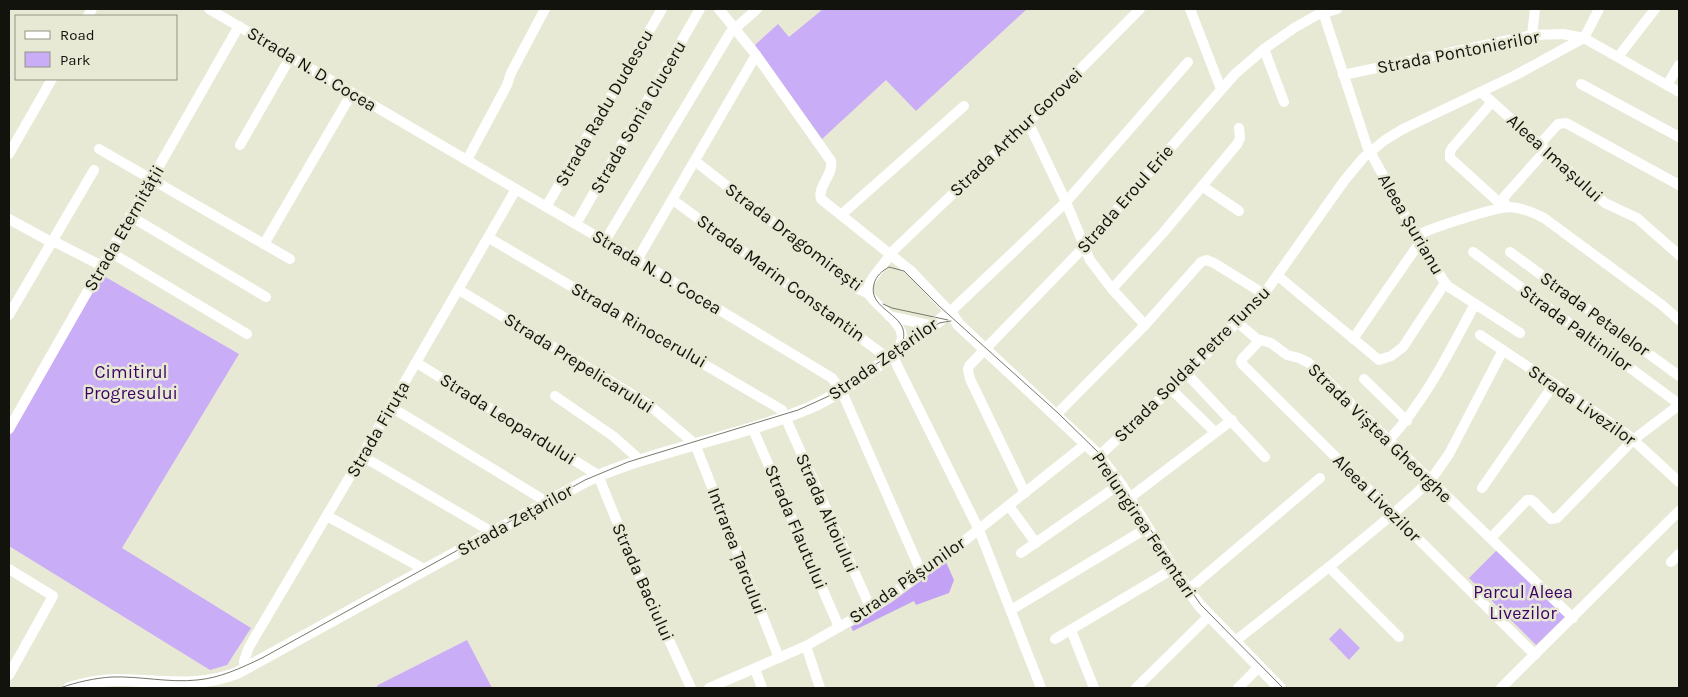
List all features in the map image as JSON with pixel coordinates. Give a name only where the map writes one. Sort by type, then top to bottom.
[{"type":"main road","name":"Strada Zețarilor","points":[[70,688],[99,681],[113,680],[196,683],[221,679],[245,669],[424,569],[598,476],[640,460],[785,417],[824,401],[892,355],[950,312]]},
{"type":"main road","name":"Prelungirea Ferentari","points":[[950,312],[959,325],[1099,456],[1120,484],[1188,590],[1209,616],[1280,688]]},
{"type":"main road","points":[[933,326],[944,324],[959,325]]},
{"type":"street","name":"Strada N. D. Cocea","points":[[209,9],[637,260],[835,380],[922,574]]},
{"type":"street","points":[[467,160],[507,85],[510,73],[544,9]]},
{"type":"street","name":"Strada Radu Dudescu","points":[[546,207],[662,9]]},
{"type":"street","name":"Strada Sonia Cluceru","points":[[576,224],[700,9]]},
{"type":"street","name":"Prelungirea Ferentari","points":[[719,9],[756,55],[831,161],[831,170],[821,190],[820,197],[911,271],[950,312]]},
{"type":"street","points":[[605,242],[734,28],[757,9]]},
{"type":"street","name":"Strada Arthur Gorovei","points":[[868,293],[870,281],[890,254],[1028,122],[1140,9]]},
{"type":"street","points":[[1190,9],[1221,89]]},
{"type":"street","name":"Strada Eroul Erie","points":[[1025,493],[968,375],[969,366],[1084,247],[1221,89],[1247,63],[1294,28],[1322,11],[1337,9]]},
{"type":"street","points":[[1532,35],[1535,9]]},
{"type":"street","points":[[1584,38],[1599,9]]},
{"type":"street","points":[[1618,58],[1655,9]]},
{"type":"street","points":[[1322,11],[1370,152]]},
{"type":"street","name":"Strada Eternității","points":[[9,429],[239,26]]},
{"type":"street","name":"Strada Pontonierilor","points":[[1343,75],[1532,35],[1569,34],[1584,38],[1679,92]]},
{"type":"street","name":"Strada Soldat Petre Tunsu","points":[[1099,456],[1187,374],[1264,294],[1344,181],[1357,164],[1370,152],[1403,129],[1532,67],[1584,38]]},
{"type":"street","points":[[1264,49],[1284,102]]},
{"type":"street","points":[[637,260],[756,55]]},
{"type":"street","points":[[240,145],[291,56]]},
{"type":"street","points":[[950,312],[1066,202],[1188,62]]},
{"type":"street","points":[[1667,85],[1679,65]]},
{"type":"street","points":[[9,154],[51,80]]},
{"type":"street","points":[[1581,84],[1679,137]]},
{"type":"street","name":"Aleea Imașului","points":[[1481,92],[1605,204],[1637,218],[1679,255]]},
{"type":"street","points":[[264,244],[352,93]]},
{"type":"street","points":[[1492,102],[1452,148],[1450,158],[1507,207]]},
{"type":"street","points":[[840,215],[964,106]]},
{"type":"street","points":[[1028,122],[1066,202],[1090,260],[1112,289],[1145,325]]},
{"type":"street","points":[[1507,207],[1504,197],[1558,124],[1566,123],[1679,185]]},
{"type":"street","points":[[1112,289],[1163,233],[1238,143],[1240,138],[1239,128]]},
{"type":"street","points":[[99,149],[290,259]]},
{"type":"street","name":"Aleea Șurianu","points":[[1353,338],[1379,360],[1391,356],[1403,348],[1445,283],[1418,239],[1370,152]]},
{"type":"street","name":"Strada Dragomirești","points":[[694,162],[858,289],[868,293],[876,305],[899,326],[902,334],[901,340],[892,355]]},
{"type":"street","points":[[9,315],[94,170]]},
{"type":"street","points":[[1202,186],[1239,212]]},
{"type":"street","name":"Strada Firuța","points":[[245,669],[244,661],[249,647],[417,363],[516,189]]},
{"type":"street","name":"Strada Marin Constantin","points":[[673,200],[892,355],[979,530],[1042,688]]},
{"type":"street","points":[[1278,276],[1353,338],[1418,239],[1432,229],[1507,207],[1532,212],[1544,218],[1662,305],[1679,320]]},
{"type":"street","points":[[130,216],[266,297]]},
{"type":"street","points":[[9,219],[51,242],[57,243],[102,266]]},
{"type":"street","name":"Strada Rinocerului","points":[[489,238],[778,407],[785,417]]},
{"type":"street","points":[[110,252],[247,334]]},
{"type":"street","name":"Strada Paltinilor","points":[[1472,252],[1679,405]]},
{"type":"street","name":"Strada Petalelor","points":[[1510,252],[1679,376]]},
{"type":"street","points":[[1056,415],[1145,325],[1204,260],[1214,263],[1264,294]]},
{"type":"street","points":[[1445,283],[1520,333]]},
{"type":"street","name":"Strada Prepelicarului","points":[[459,290],[648,404],[695,444]]},
{"type":"street","points":[[1390,440],[1407,421],[1429,389],[1475,304]]},
{"type":"street","points":[[889,316],[933,326]]},
{"type":"street","name":"Strada Viștea Gheorghe","points":[[1237,322],[1260,340],[1276,346],[1287,355],[1309,363],[1491,538]]},
{"type":"street","name":"Strada Livezilor","points":[[1480,335],[1633,440],[1679,482]]},
{"type":"street","name":"Aleea Livezilor","points":[[1260,340],[1242,358],[1241,362],[1243,365],[1535,654]]},
{"type":"street","points":[[1234,642],[1329,567],[1430,481],[1449,454],[1503,350]]},
{"type":"street","name":"Strada Leopardului","points":[[417,363],[598,476]]},
{"type":"street","points":[[1187,374],[1265,457]]},
{"type":"street","points":[[1364,379],[1407,421]]},
{"type":"street","points":[[1482,488],[1554,384]]},
{"type":"street","points":[[1171,389],[1216,432]]},
{"type":"street","points":[[555,396],[613,436],[640,460]]},
{"type":"street","points":[[1573,618],[1491,538],[1526,500],[1534,502],[1551,519],[1558,518],[1633,440],[1679,405]]},
{"type":"street","points":[[391,407],[547,502]]},
{"type":"street","name":"Strada Altoiului","points":[[785,417],[871,609]]},
{"type":"street","points":[[1128,499],[1232,420]]},
{"type":"street","name":"Strada Flautului","points":[[752,427],[839,628]]},
{"type":"street","name":"Strada Pășunilor","points":[[709,688],[806,646],[871,609],[922,574],[1087,443]]},
{"type":"street","name":"Intrarea Țarcului","points":[[695,444],[779,658]]},
{"type":"street","points":[[362,456],[492,532]]},
{"type":"street","name":"Strada Baciului","points":[[598,476],[634,564],[691,688]]},
{"type":"street","points":[[1188,590],[1320,478]]},
{"type":"street","points":[[1021,553],[1120,484]]},
{"type":"street","points":[[1009,506],[1036,543]]},
{"type":"street","points":[[1501,688],[1679,511]]},
{"type":"street","points":[[327,516],[424,569]]},
{"type":"street","points":[[1012,610],[1147,528]]},
{"type":"street","points":[[1671,562],[1679,554]]},
{"type":"street","points":[[1329,567],[1400,637]]},
{"type":"street","points":[[9,569],[53,596],[12,660],[9,674]]},
{"type":"street","points":[[1055,639],[1173,569]]},
{"type":"street","points":[[1136,688],[1209,616]]},
{"type":"street","points":[[1071,630],[1094,688]]},
{"type":"street","points":[[806,646],[820,688]]},
{"type":"street","points":[[1238,688],[1259,667]]},
{"type":"street","points":[[755,669],[762,688]]},
{"type":"green space","points":[[823,9],[1027,9],[916,111],[886,80],[822,139],[755,45],[778,24],[789,37]]},
{"type":"green space","name":"Cimitirul Progresului","points":[[102,275],[239,354],[122,548],[251,628],[227,665],[210,670],[9,546],[9,437]]},
{"type":"green space","name":"Parcul Aleea Livezilor","points":[[1498,549],[1567,615],[1536,645],[1469,578]]},
{"type":"green space","points":[[1340,628],[1360,648],[1349,660],[1329,639]]},
{"type":"green space","points":[[467,640],[492,688],[376,688],[378,685]]},
{"type":"shaded area","points":[[946,562],[954,580],[949,593],[916,605],[914,601],[853,631],[851,627],[892,602]]},
{"type":"tram line","points":[[60,688],[106,678],[123,677],[186,681],[206,679],[230,672],[262,658],[585,480],[628,462],[798,410],[829,396],[901,346],[904,337],[900,323],[879,303],[873,292],[876,279],[889,267],[904,271],[939,306],[1058,413],[1100,454],[1201,605],[1283,688]]},
{"type":"tram line","points":[[883,304],[892,308],[948,320]]},
{"type":"tram line","points":[[898,353],[939,323],[951,321]]}]
